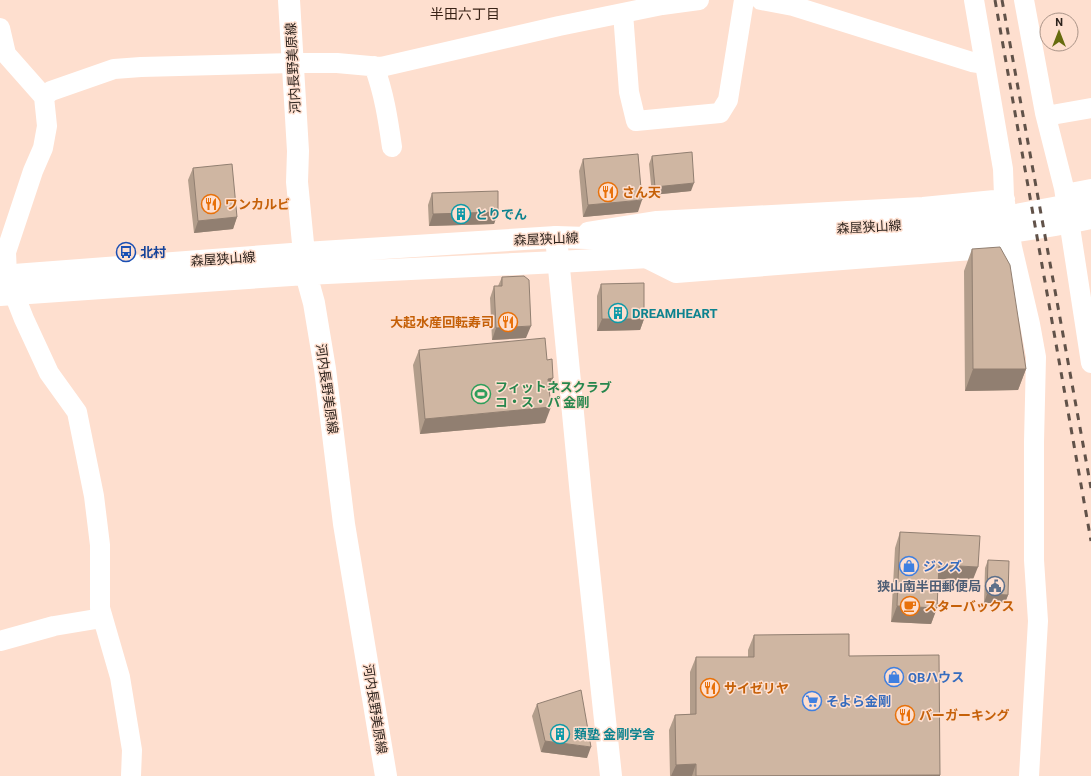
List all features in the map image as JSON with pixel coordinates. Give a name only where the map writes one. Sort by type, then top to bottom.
[{"type":"main road","name":"河内長野美原線","points":[[289,0],[298,151],[297,182],[306,263],[324,369],[344,524],[386,776]]},
{"type":"main road","name":"森屋狭山線","points":[[306,263],[558,262],[644,257],[878,235],[922,224],[1010,215],[1091,201]]},
{"type":"main road","name":"森屋狭山線","points":[[5,285],[306,263],[556,237],[649,240],[878,235],[978,237],[1020,232],[1091,218]]},
{"type":"main road","points":[[556,237],[581,496],[611,776]]},
{"type":"street","points":[[44,97],[51,90],[114,69],[293,63],[381,67],[623,13],[662,5],[699,0]]},
{"type":"street","points":[[623,13],[629,92],[636,121],[720,113],[728,100],[744,0]]},
{"type":"street","points":[[761,0],[793,6],[972,62],[985,64]]},
{"type":"street","points":[[974,0],[1003,169],[1005,199],[1012,247],[1030,324],[1036,358],[1034,560],[1038,621],[1029,776]]},
{"type":"street","points":[[1024,0],[1046,116],[1065,194],[1091,363]]},
{"type":"street","points":[[0,28],[6,54],[44,97],[47,126],[43,148],[33,171],[6,252],[5,285],[24,319],[49,373],[77,412],[94,496],[100,545],[100,608],[120,676],[132,750],[131,776]]},
{"type":"street","points":[[374,66],[381,85],[387,111],[392,147]]},
{"type":"street","points":[[1046,116],[1091,108]]},
{"type":"street","points":[[1065,194],[1091,189]]},
{"type":"street","points":[[556,237],[657,221],[922,207],[1005,199]]},
{"type":"street","points":[[1070,227],[1091,222]]},
{"type":"street","points":[[644,257],[676,273],[1012,247]]},
{"type":"street","points":[[0,641],[54,626],[102,618]]},
{"type":"building","points":[[692,152],[694,183],[655,187],[652,156]]},
{"type":"building","name":"さん天","points":[[638,154],[642,200],[588,205],[583,159]]},
{"type":"building","name":"ワンカルビ","points":[[232,164],[237,217],[198,221],[193,168]]},
{"type":"building","points":[[498,191],[498,212],[433,214],[432,193]]},
{"type":"building","points":[[1000,247],[1010,265],[1026,369],[973,369],[972,249]]},
{"type":"building","name":"大起水産回転寿司","points":[[524,276],[529,280],[531,326],[496,328],[494,286],[502,286],[502,277]]},
{"type":"building","points":[[644,283],[644,319],[602,319],[601,284]]},
{"type":"building","name":"フィットネスクラブ コ・ス・パ 金剛","points":[[545,338],[547,360],[552,359],[553,378],[548,379],[551,407],[425,419],[419,350]]},
{"type":"building","points":[[900,532],[980,536],[978,567],[939,565],[937,608],[897,606]]},
{"type":"building","points":[[988,560],[1009,561],[1008,595],[987,594]]},
{"type":"building","name":"そよら金剛","points":[[849,634],[849,656],[939,655],[940,775],[696,776],[696,764],[676,765],[675,715],[696,714],[696,657],[754,657],[754,635]]},
{"type":"building","name":"類塾 金剛学舎","points":[[581,690],[591,747],[545,741],[537,704]]},
{"type":"railway","points":[[995,0],[1091,541]]},
{"type":"railway","points":[[1002,0],[1091,488]]},
{"type":"place","name":"さん天","points":[[608,192]]},
{"type":"place","name":"ワンカルビ","points":[[211,204]]},
{"type":"place","name":"とりでん","points":[[461,214]]},
{"type":"place","name":"北村","points":[[126,252]]},
{"type":"place","name":"DREAMHEART","points":[[618,313]]},
{"type":"place","name":"大起水産回転寿司","points":[[508,322]]},
{"type":"place","name":"フィットネスクラブ コ・ス・パ 金剛","points":[[481,394]]},
{"type":"place","name":"ジンズ","points":[[909,566]]},
{"type":"place","name":"狭山南半田郵便局","points":[[995,586]]},
{"type":"place","name":"スターバックス","points":[[910,606]]},
{"type":"place","name":"QBハウス","points":[[894,677]]},
{"type":"place","name":"サイゼリヤ","points":[[710,688]]},
{"type":"place","name":"そよら金剛","points":[[812,701]]},
{"type":"place","name":"バーガーキング","points":[[905,715]]},
{"type":"place","name":"類塾 金剛学舎","points":[[560,734]]},
{"type":"district","name":"半田六丁目","points":[[465,14]]}]
